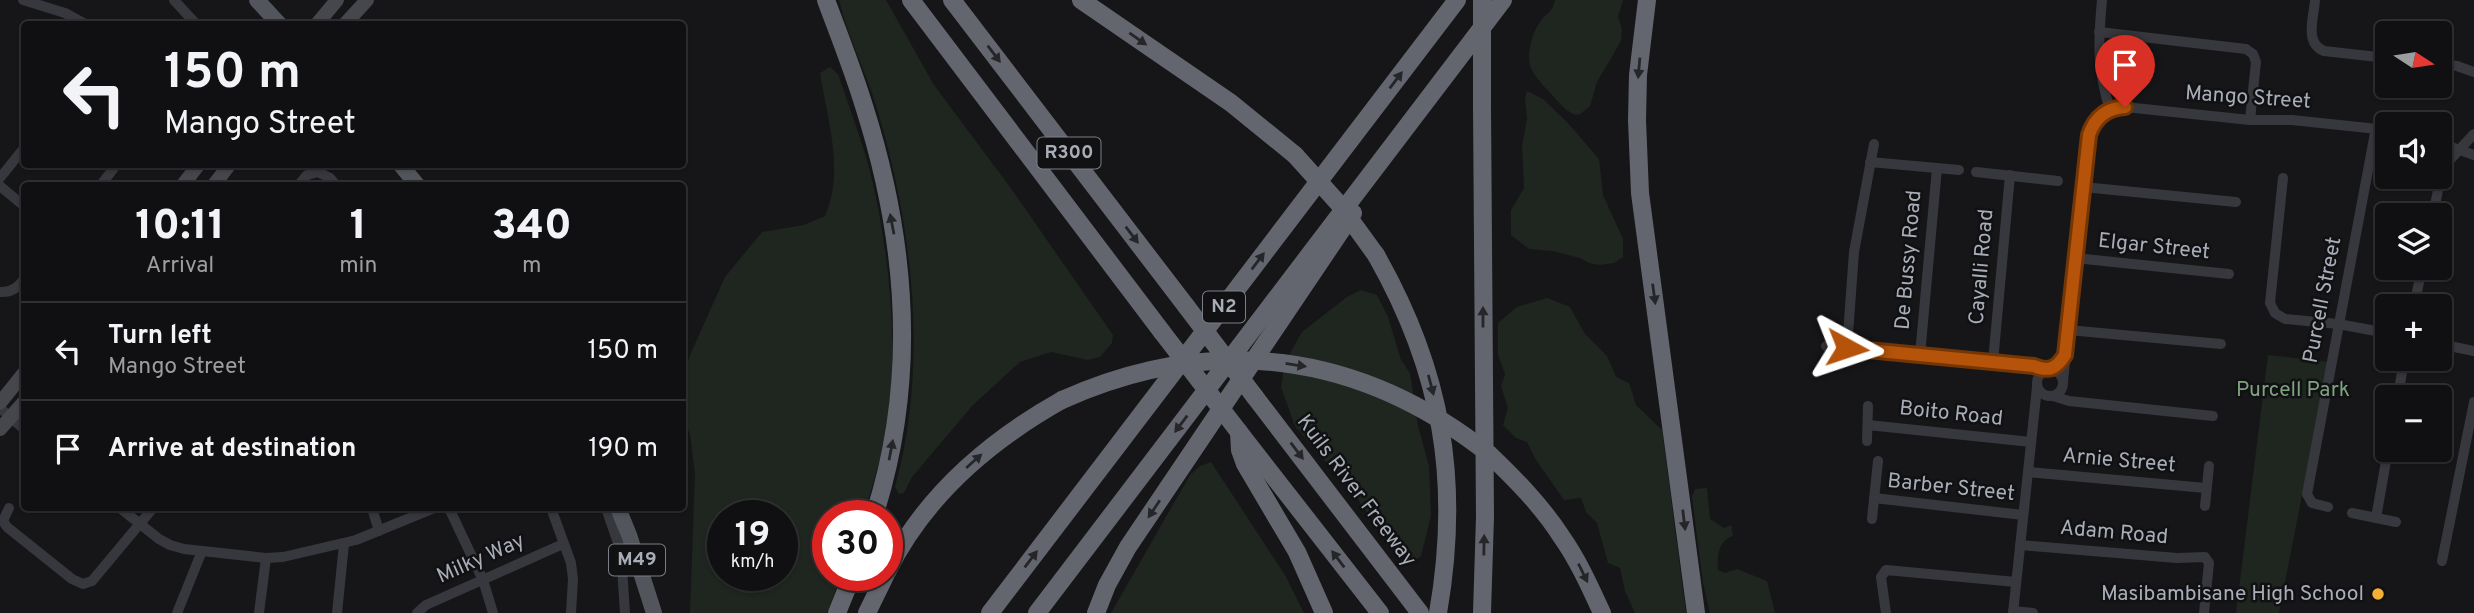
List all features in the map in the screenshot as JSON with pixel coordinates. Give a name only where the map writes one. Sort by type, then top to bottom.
[{"type":"highway","points":[[826,0],[864,106],[893,226],[901,283],[902,371],[896,423],[878,500]]},
{"type":"highway","name":"R300","points":[[911,0],[1162,332],[1380,613]]},
{"type":"highway","name":"Kuils River Freeway","points":[[952,0],[1420,613]]},
{"type":"highway","points":[[1081,0],[1231,103],[1295,155],[1339,204],[1376,255],[1410,321],[1432,385],[1442,432],[1449,514],[1444,579],[1438,613]]},
{"type":"highway","name":"N2","points":[[990,613],[1457,0]]},
{"type":"highway","points":[[1482,0],[1485,517],[1482,613]]},
{"type":"highway","name":"N2","points":[[1037,613],[1503,0]]},
{"type":"highway","points":[[1647,0],[1638,75],[1640,193],[1696,613]]},
{"type":"highway","points":[[1096,613],[1107,585],[1128,547],[1343,229],[1385,155]]},
{"type":"highway","points":[[903,547],[922,516],[952,481],[988,447],[1017,426],[1062,400],[1117,378],[1154,368],[1190,362],[1258,360],[1324,370],[1388,391],[1447,423],[1489,454],[1513,477],[1561,535],[1602,613]]},
{"type":"highway","points":[[1239,432],[1240,450],[1245,464],[1297,552],[1324,613]]},
{"type":"highway","points":[[837,613],[846,591]]},
{"type":"highway","points":[[867,613],[878,591]]},
{"type":"main road","points":[[257,0],[276,21]]},
{"type":"main road","points":[[320,21],[337,0]]},
{"type":"main road","points":[[348,21],[367,0]]},
{"type":"main road","points":[[185,182],[196,168]]},
{"type":"main road","points":[[216,182],[227,168]]},
{"type":"main road","points":[[403,168],[415,182]]},
{"type":"main road","points":[[0,429],[4,409],[21,378]]},
{"type":"main road","points":[[4,409],[21,403]]},
{"type":"main road","name":"M49","points":[[619,511],[654,613]]},
{"type":"street","points":[[23,0],[65,13],[80,21]]},
{"type":"street","points":[[174,0],[193,21]]},
{"type":"street","points":[[2035,409],[2059,393],[2063,384],[2089,135],[2096,120],[2110,110],[2099,58],[2102,0]]},
{"type":"street","points":[[2315,0],[2312,37],[2317,48],[2375,57]]},
{"type":"street","points":[[2099,32],[2246,49],[2253,54],[2256,62],[2250,120]]},
{"type":"street","points":[[2452,65],[2474,72]]},
{"type":"street","name":"Mango Street","points":[[2110,110],[2125,107],[2250,120],[2282,120],[2375,128]]},
{"type":"street","points":[[2435,203],[2446,164],[2474,134]]},
{"type":"street","points":[[1847,348],[1854,252],[1874,144]]},
{"type":"street","points":[[2452,147],[2474,155]]},
{"type":"street","points":[[0,178],[21,152]]},
{"type":"street","name":"Purcell Street","points":[[2328,507],[2311,502],[2307,494],[2338,324],[2375,160]]},
{"type":"street","points":[[1870,162],[1959,170]]},
{"type":"street","points":[[103,182],[114,168]]},
{"type":"street","name":"De Bussy Road","points":[[1920,355],[1937,169]]},
{"type":"street","points":[[301,182],[306,176],[318,172],[334,182]]},
{"type":"street","points":[[1976,172],[2058,181]]},
{"type":"street","name":"Cayalli Road","points":[[1993,362],[2010,175]]},
{"type":"street","points":[[2283,178],[2270,303],[2278,316],[2289,320],[2338,324],[2375,331]]},
{"type":"street","points":[[0,186],[21,204]]},
{"type":"street","points":[[2083,187],[2236,202]]},
{"type":"street","name":"Elgar Street","points":[[2075,258],[2229,274]]},
{"type":"street","points":[[0,292],[8,293],[21,282]]},
{"type":"street","points":[[2068,330],[2221,344]]},
{"type":"street","points":[[1826,345],[2050,370],[2057,372],[2071,396],[2086,403]]},
{"type":"street","points":[[2452,346],[2474,351]]},
{"type":"street","points":[[2033,613],[2013,612],[2037,385],[2038,377],[2050,370],[2065,355]]},
{"type":"street","points":[[2023,365],[2033,374],[2039,391],[2051,396],[2086,403],[2213,416]]},
{"type":"street","points":[[2442,561],[2474,402]]},
{"type":"street","name":"Boito Road","points":[[1867,441],[1868,406]]},
{"type":"street","points":[[4,409],[21,426]]},
{"type":"street","name":"Boito Road","points":[[1868,425],[2031,442]]},
{"type":"street","name":"Barber Street","points":[[1872,519],[1878,461]]},
{"type":"street","points":[[2376,518],[2386,462]]},
{"type":"street","points":[[2205,506],[2208,466]]},
{"type":"street","name":"Arnie Street","points":[[2028,472],[2206,488]]},
{"type":"street","name":"Barber Street","points":[[1874,498],[2023,515]]},
{"type":"street","points":[[9,509],[3,521],[7,527],[72,579],[83,584],[92,581],[151,511]]},
{"type":"street","points":[[124,511],[170,545],[266,558],[344,544],[427,511]]},
{"type":"street","points":[[373,511],[380,531]]},
{"type":"street","points":[[450,511],[491,599],[493,613]]},
{"type":"street","points":[[552,511],[573,579],[570,613]]},
{"type":"street","points":[[607,511],[621,552],[625,613]]},
{"type":"street","points":[[2352,513],[2396,522]]},
{"type":"street","points":[[337,613],[344,544]]},
{"type":"street","name":"Milky Way","points":[[417,613],[426,605],[563,544]]},
{"type":"street","name":"Adam Road","points":[[2020,545],[2177,558],[2205,557],[2209,563],[2204,613]]},
{"type":"street","points":[[177,613],[202,551]]},
{"type":"street","points":[[259,613],[266,558]]},
{"type":"street","points":[[1886,613],[1881,577],[1886,570],[2016,582]]},
{"type":"green space","points":[[839,0],[886,0],[934,85],[1010,187],[1113,335],[1112,343],[1100,357],[1088,360],[1051,352],[1020,362],[972,406],[912,477],[904,493],[899,494],[895,487],[906,439],[912,390],[912,290],[898,191],[887,143]]},
{"type":"green space","points":[[1555,0],[1623,0],[1618,17],[1622,29],[1621,41],[1597,82],[1590,106],[1579,115],[1562,106],[1536,77],[1530,65],[1529,52],[1534,32],[1551,11]]},
{"type":"green space","points":[[830,67],[838,74],[874,187],[885,246],[891,309],[891,397],[884,443],[868,500],[812,500],[812,591],[835,591],[827,613],[690,613],[695,474],[690,434],[686,425],[686,368],[725,277],[762,232],[804,225],[825,216],[834,181],[833,145],[820,73]]},
{"type":"green space","points":[[1527,91],[1543,99],[1599,159],[1603,195],[1623,239],[1623,257],[1614,263],[1599,265],[1553,251],[1529,249],[1511,235],[1511,210],[1524,188],[1522,147],[1527,119]]},
{"type":"green space","points":[[1361,290],[1377,295],[1388,317],[1401,360],[1410,373],[1418,426],[1429,466],[1431,516],[1421,556],[1414,561],[1406,559],[1387,545],[1377,524],[1361,505],[1355,491],[1295,426],[1281,387],[1285,362],[1302,332],[1347,297]]},
{"type":"green space","points":[[1547,298],[1570,307],[1585,334],[1607,356],[1616,377],[1629,383],[1636,405],[1662,430],[1686,613],[1635,613],[1625,591],[1620,568],[1608,563],[1597,523],[1586,512],[1581,498],[1564,500],[1527,442],[1516,438],[1503,425],[1508,408],[1501,386],[1505,374],[1498,355],[1498,323],[1517,307]]},
{"type":"green space","name":"Purcell Park","points":[[2268,355],[2328,362],[2279,613],[2236,613]]},
{"type":"green space","points":[[1211,462],[1285,575],[1304,613],[1111,613],[1190,475],[1200,466]]},
{"type":"green space","points":[[1707,488],[1710,519],[1724,528],[1731,525],[1733,536],[1721,545],[1718,570],[1725,573],[1737,569],[1767,581],[1775,613],[1710,613],[1703,583],[1692,497],[1695,489]]},
{"type":"place","name":"Masibambisane High School","points":[[2378,594]]},
{"type":"route","points":[[1847,348],[2034,366],[2047,370],[2058,365],[2065,355],[2089,135],[2100,116],[2115,108],[2125,107]]}]
